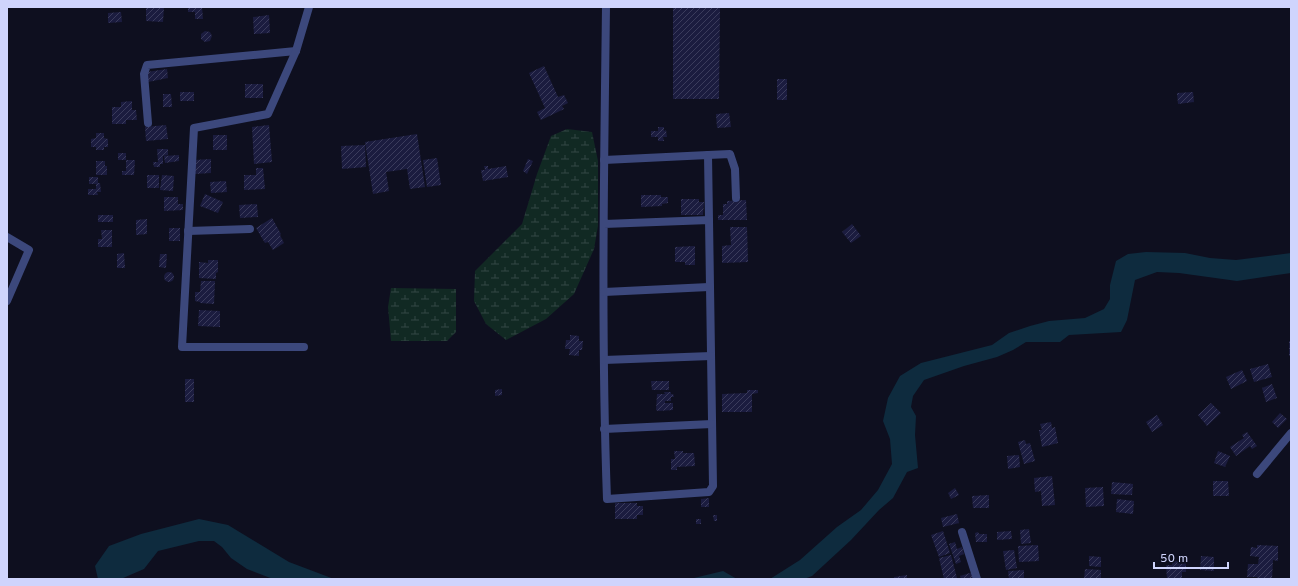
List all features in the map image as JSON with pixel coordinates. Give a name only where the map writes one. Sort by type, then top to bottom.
[{"type":"street","points":[[304,347],[182,347],[194,128],[268,114],[296,51],[309,7]]},
{"type":"street","points":[[606,7],[604,160],[604,429],[607,499],[709,492],[713,486],[708,155]]},
{"type":"street","points":[[148,123],[144,74],[147,65],[296,51]]},
{"type":"street","points":[[604,160],[730,154],[735,169],[736,198]]},
{"type":"street","points":[[604,224],[709,220]]},
{"type":"street","points":[[188,231],[250,229]]},
{"type":"street","points":[[7,237],[28,250],[7,301]]},
{"type":"street","points":[[604,292],[709,287]]},
{"type":"street","points":[[604,360],[711,356]]},
{"type":"street","points":[[604,429],[712,424]]},
{"type":"street","points":[[1257,474],[1291,433]]},
{"type":"street","points":[[962,532],[977,579]]},
{"type":"green space","points":[[567,129],[592,132],[598,161],[598,226],[594,249],[574,294],[546,319],[506,340],[486,324],[474,301],[475,271],[522,224],[537,174],[551,136]]},
{"type":"green space","points":[[391,288],[456,289],[456,332],[447,341],[391,341],[388,307]]},
{"type":"water","points":[[1146,252],[1185,253],[1210,258],[1236,260],[1291,253],[1291,273],[1237,281],[1179,273],[1157,272],[1135,280],[1127,320],[1121,332],[1069,335],[1060,342],[1026,342],[997,357],[964,366],[924,380],[913,396],[911,407],[916,416],[915,435],[918,468],[907,472],[893,498],[812,576],[804,579],[770,579],[800,560],[837,527],[861,510],[878,490],[892,464],[890,439],[883,421],[888,398],[900,376],[921,363],[992,345],[1009,333],[1030,326],[1049,321],[1085,318],[1104,309],[1110,299],[1110,285],[1116,261],[1128,254]]},
{"type":"water","points":[[199,519],[228,525],[289,562],[334,579],[273,579],[247,569],[231,558],[222,547],[214,541],[199,541],[158,551],[144,569],[121,579],[98,579],[95,566],[109,546],[141,534]]},
{"type":"water","points":[[723,571],[737,579],[690,579],[694,578]]},
{"type":"building","points":[[146,7],[164,7],[163,22],[146,21]]},
{"type":"building","points":[[188,7],[202,7],[203,19],[195,19],[195,12],[188,12]]},
{"type":"building","points":[[673,7],[720,7],[719,99],[673,99]]},
{"type":"building","points":[[121,12],[122,22],[108,23],[108,13]]},
{"type":"building","points":[[269,15],[270,33],[254,34],[253,17]]},
{"type":"building","points":[[205,31],[210,32],[212,36],[210,41],[205,42],[201,39],[201,34]]},
{"type":"building","points":[[544,66],[558,97],[564,95],[568,103],[562,106],[564,109],[541,120],[537,112],[545,108],[529,73]]},
{"type":"building","points":[[167,69],[168,78],[148,82],[147,72]]},
{"type":"building","points":[[777,79],[787,79],[787,100],[777,100]]},
{"type":"building","points":[[245,84],[263,84],[263,98],[245,98]]},
{"type":"building","points":[[180,92],[194,92],[194,101],[180,101]]},
{"type":"building","points":[[1193,92],[1194,102],[1178,104],[1177,93]]},
{"type":"building","points":[[163,94],[171,94],[172,107],[163,107]]},
{"type":"building","points":[[132,101],[132,110],[136,110],[137,120],[126,120],[126,124],[112,124],[112,107],[121,107],[121,102]]},
{"type":"building","points":[[729,113],[731,127],[717,128],[716,114]]},
{"type":"building","points":[[166,125],[168,139],[146,141],[145,127]]},
{"type":"building","points":[[269,125],[272,162],[254,164],[252,127]]},
{"type":"building","points":[[658,127],[664,127],[664,131],[666,130],[667,137],[663,137],[664,141],[658,141],[658,137],[651,137],[651,131],[658,131]]},
{"type":"building","points":[[96,133],[104,133],[104,138],[108,139],[108,147],[104,147],[104,150],[96,150],[96,147],[91,147],[91,139],[96,138]]},
{"type":"building","points":[[417,134],[425,187],[410,189],[407,169],[386,172],[389,191],[373,194],[365,142]]},
{"type":"building","points":[[213,135],[227,135],[227,150],[213,150]]},
{"type":"building","points":[[365,145],[366,167],[342,169],[341,146]]},
{"type":"building","points":[[157,149],[168,149],[168,155],[163,156],[163,164],[160,164],[160,167],[154,167],[153,162],[158,162]]},
{"type":"building","points":[[118,153],[126,153],[126,160],[118,160]]},
{"type":"building","points":[[179,155],[179,161],[165,163],[164,156]]},
{"type":"building","points":[[437,158],[441,185],[427,187],[423,160]]},
{"type":"building","points":[[211,159],[211,173],[195,174],[194,160]]},
{"type":"building","points":[[528,159],[533,161],[527,174],[523,171]]},
{"type":"building","points":[[126,160],[135,160],[134,175],[122,175],[122,171],[126,171]]},
{"type":"building","points":[[96,161],[105,161],[105,166],[107,166],[107,175],[96,175]]},
{"type":"building","points":[[484,166],[488,166],[488,169],[506,166],[508,177],[483,181],[481,170],[485,170]]},
{"type":"building","points":[[256,168],[263,168],[265,189],[244,190],[244,175],[256,175]]},
{"type":"building","points":[[147,175],[159,175],[159,188],[147,188]]},
{"type":"building","points":[[162,175],[174,176],[173,191],[160,190]]},
{"type":"building","points":[[89,177],[98,177],[101,192],[97,192],[98,195],[88,195],[88,189],[96,189],[96,184],[89,184]]},
{"type":"building","points":[[226,181],[227,192],[211,193],[210,182]]},
{"type":"building","points":[[205,194],[223,202],[218,213],[200,206]]},
{"type":"building","points":[[641,195],[661,195],[661,197],[668,197],[668,203],[662,204],[662,206],[641,207]]},
{"type":"building","points":[[164,197],[178,197],[178,204],[183,204],[183,210],[164,211]]},
{"type":"building","points":[[681,199],[699,199],[699,202],[704,202],[703,215],[681,215]]},
{"type":"building","points":[[746,200],[747,220],[718,220],[718,215],[723,215],[723,204],[727,204],[727,201]]},
{"type":"building","points":[[257,204],[258,217],[240,218],[239,205]]},
{"type":"building","points":[[98,215],[113,215],[113,222],[98,222]]},
{"type":"building","points":[[272,218],[284,243],[273,250],[268,242],[265,243],[256,228]]},
{"type":"building","points":[[147,219],[147,234],[136,235],[136,220]]},
{"type":"building","points":[[852,224],[861,236],[851,243],[842,232]]},
{"type":"building","points":[[730,227],[747,227],[748,262],[722,263],[722,246],[731,245]]},
{"type":"building","points":[[169,228],[180,228],[180,241],[169,241]]},
{"type":"building","points":[[101,230],[112,230],[112,247],[98,247],[98,239],[102,239]]},
{"type":"building","points":[[695,246],[695,265],[685,265],[685,262],[675,262],[675,247]]},
{"type":"building","points":[[124,253],[125,268],[117,268],[117,254]]},
{"type":"building","points":[[160,254],[167,254],[166,268],[159,267]]},
{"type":"building","points":[[208,260],[218,260],[218,272],[216,273],[216,279],[199,278],[199,262],[208,263]]},
{"type":"building","points":[[167,272],[171,272],[173,273],[173,281],[167,282],[164,279],[164,275]]},
{"type":"building","points":[[201,281],[215,281],[214,304],[195,301],[195,292],[200,292]]},
{"type":"building","points":[[199,310],[220,311],[220,327],[198,326]]},
{"type":"building","points":[[570,335],[579,336],[579,341],[583,341],[582,350],[579,350],[579,356],[569,355],[570,349],[565,349],[566,340],[570,340]]},
{"type":"building","points":[[1289,341],[1291,341],[1291,356],[1289,356]]},
{"type":"building","points":[[1268,364],[1272,377],[1254,382],[1250,369]]},
{"type":"building","points":[[1242,370],[1247,381],[1231,389],[1226,377]]},
{"type":"building","points":[[185,379],[194,379],[194,402],[185,402]]},
{"type":"building","points":[[651,381],[669,381],[669,390],[652,390]]},
{"type":"building","points":[[1272,384],[1277,398],[1266,402],[1262,388]]},
{"type":"building","points":[[502,389],[502,395],[495,396],[495,390]]},
{"type":"building","points":[[747,390],[758,390],[758,393],[752,394],[752,412],[722,412],[722,394],[747,393]]},
{"type":"building","points":[[664,392],[671,392],[671,394],[673,394],[674,397],[671,397],[671,401],[665,401],[665,403],[673,403],[673,410],[656,410],[657,394],[665,394]]},
{"type":"building","points":[[1211,403],[1221,413],[1207,426],[1198,415]]},
{"type":"building","points":[[1280,413],[1287,419],[1278,428],[1272,422]]},
{"type":"building","points":[[1157,415],[1163,425],[1152,432],[1146,422]]},
{"type":"building","points":[[1051,422],[1052,428],[1055,427],[1058,443],[1042,447],[1039,430],[1042,430],[1040,424]]},
{"type":"building","points":[[1247,432],[1257,446],[1252,449],[1250,446],[1236,456],[1230,447],[1244,438],[1242,435]]},
{"type":"building","points":[[1025,440],[1026,444],[1030,443],[1035,461],[1024,464],[1018,442]]},
{"type":"building","points":[[674,451],[694,453],[695,466],[677,467],[677,470],[671,470],[671,459],[675,459]]},
{"type":"building","points":[[1218,451],[1230,456],[1225,467],[1214,463]]},
{"type":"building","points":[[1019,455],[1020,467],[1008,469],[1007,456]]},
{"type":"building","points":[[1052,476],[1055,505],[1042,506],[1041,491],[1035,492],[1034,478]]},
{"type":"building","points":[[1213,481],[1228,481],[1229,496],[1213,496]]},
{"type":"building","points":[[1112,482],[1133,484],[1132,495],[1111,494]]},
{"type":"building","points":[[1103,487],[1104,506],[1086,507],[1085,488]]},
{"type":"building","points":[[955,488],[959,495],[951,499],[948,493]]},
{"type":"building","points":[[989,495],[989,508],[973,508],[972,496]]},
{"type":"building","points":[[709,498],[709,507],[701,507],[701,499]]},
{"type":"building","points":[[1117,499],[1134,501],[1133,514],[1116,512]]},
{"type":"building","points":[[615,503],[637,503],[637,506],[643,506],[643,515],[637,515],[637,519],[615,519]]},
{"type":"building","points":[[957,514],[959,523],[943,527],[941,518]]},
{"type":"building","points":[[713,515],[717,515],[717,521],[714,521]]},
{"type":"building","points":[[696,519],[701,519],[701,524],[696,524]]},
{"type":"building","points":[[1029,529],[1031,543],[1021,544],[1020,530]]},
{"type":"building","points":[[943,531],[950,553],[939,557],[931,535]]},
{"type":"building","points":[[1011,531],[1012,539],[997,540],[997,532]]},
{"type":"building","points":[[978,532],[979,534],[987,534],[987,542],[976,542],[975,533]]},
{"type":"building","points":[[955,542],[957,549],[962,547],[964,554],[959,556],[961,562],[956,564],[949,544]]},
{"type":"building","points":[[1038,545],[1039,561],[1019,562],[1018,546]]},
{"type":"building","points":[[1257,545],[1278,546],[1278,561],[1273,560],[1272,579],[1247,577],[1248,564],[1258,564],[1259,557],[1250,556],[1251,547],[1257,548]]},
{"type":"building","points":[[1014,550],[1017,568],[1006,570],[1003,551]]},
{"type":"building","points":[[951,555],[957,578],[944,579],[939,558]]},
{"type":"building","points":[[1089,556],[1101,557],[1101,567],[1089,566]]},
{"type":"building","points":[[1201,556],[1214,557],[1214,571],[1200,570]]},
{"type":"building","points":[[1172,561],[1180,561],[1180,564],[1186,563],[1186,572],[1182,572],[1182,579],[1167,579],[1166,565],[1172,565]]},
{"type":"building","points":[[1085,569],[1101,570],[1101,579],[1084,579]]},
{"type":"building","points":[[1024,570],[1024,579],[1009,579],[1008,571]]},
{"type":"building","points":[[973,572],[975,579],[961,579],[960,576]]},
{"type":"building","points":[[907,575],[907,579],[894,579],[894,577]]}]
